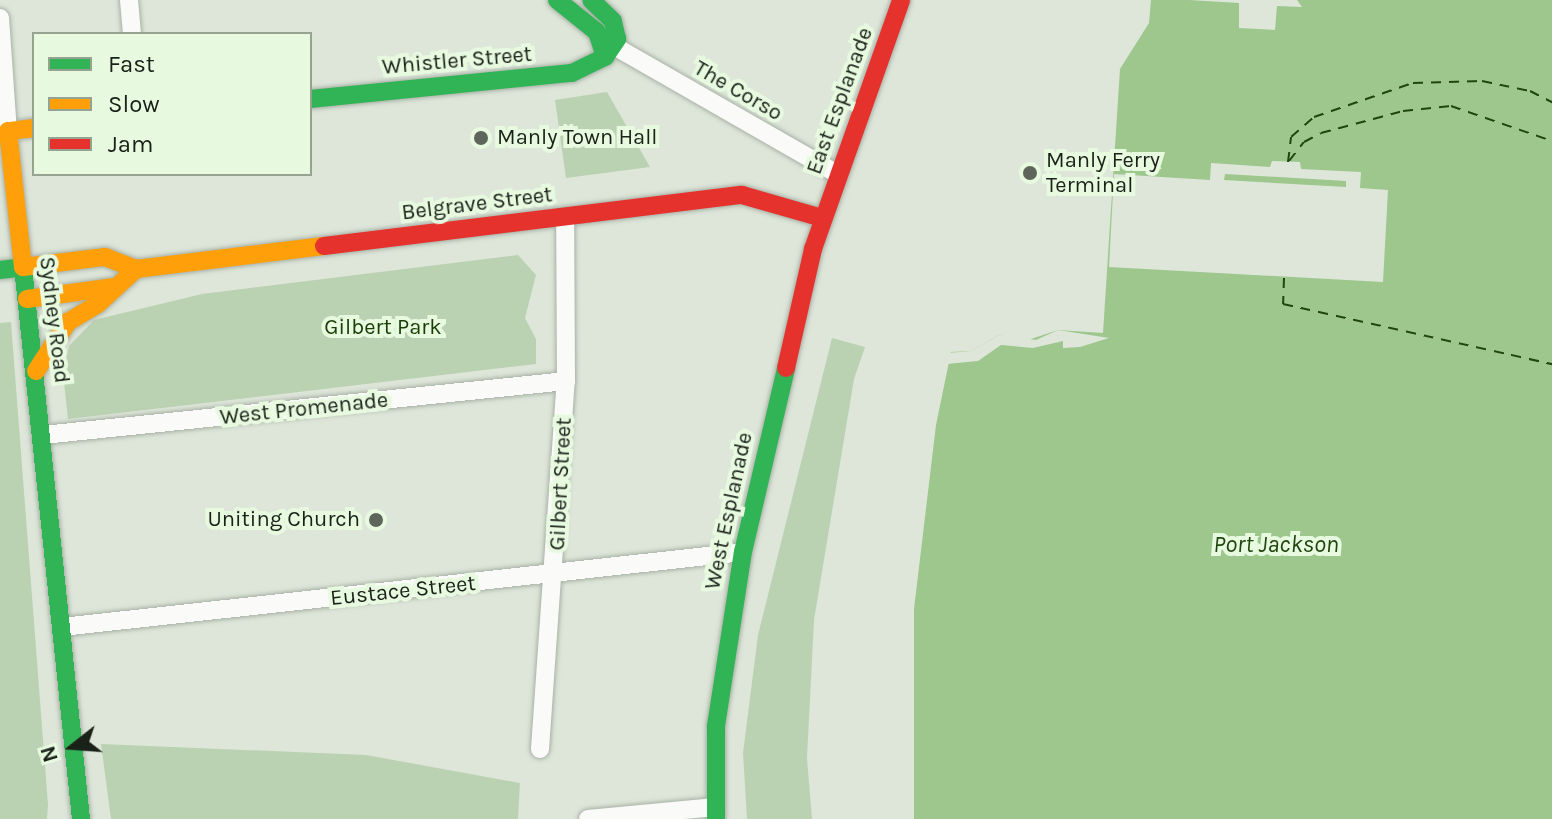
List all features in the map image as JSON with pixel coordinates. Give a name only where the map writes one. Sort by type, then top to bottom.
[{"type":"main road","points":[[557,0],[597,32],[610,51]]},
{"type":"main road","points":[[591,0],[613,21],[610,51]]},
{"type":"main road","name":"East Esplanade","points":[[822,218],[901,0]]},
{"type":"main road","name":"Whistler Street","points":[[312,99],[561,76],[610,51]]},
{"type":"main road","points":[[4,132],[32,128]]},
{"type":"main road","name":"Sydney Road","points":[[4,132],[36,371],[81,819]]},
{"type":"main road","name":"Belgrave Street","points":[[0,270],[105,257],[136,269],[742,195],[822,218]]},
{"type":"main road","name":"West Esplanade","points":[[716,813],[716,726],[743,552],[822,218]]},
{"type":"main road","points":[[36,371],[68,322],[98,304],[136,269]]},
{"type":"main road","points":[[0,303],[114,287]]},
{"type":"street","points":[[129,0],[132,32]]},
{"type":"street","name":"Sydney Road","points":[[0,18],[4,132]]},
{"type":"street","name":"The Corso","points":[[610,51],[839,175]]},
{"type":"street","name":"Gilbert Street","points":[[540,749],[556,574],[566,381],[565,217]]},
{"type":"street","name":"West Promenade","points":[[43,435],[566,381]]},
{"type":"street","name":"Eustace Street","points":[[62,627],[743,552]]},
{"type":"street","points":[[588,819],[716,813]]},
{"type":"green space","points":[[607,92],[650,167],[566,178],[555,100]]},
{"type":"green space","name":"Gilbert Park","points":[[518,255],[536,275],[525,318],[536,339],[536,364],[68,419],[63,373],[69,346],[94,320],[202,294]]},
{"type":"green space","points":[[11,322],[47,819],[0,819],[0,323]]},
{"type":"green space","points":[[832,338],[865,347],[854,379],[814,620],[807,758],[812,819],[747,819],[743,753],[758,635]]},
{"type":"green space","points":[[101,744],[366,755],[520,783],[518,819],[111,819]]},
{"type":"water","name":"Port Jackson","points":[[1151,0],[1552,0],[1552,819],[914,819],[914,609],[936,425],[951,352],[971,351],[999,335],[1025,341],[1058,330],[1103,333],[1120,69],[1149,23]]},
{"type":"pier","points":[[1189,0],[1297,0],[1302,7],[1277,6],[1275,30],[1239,28],[1239,3]]},
{"type":"pier","points":[[1272,161],[1300,162],[1301,169],[1361,172],[1360,188],[1388,190],[1383,282],[1109,267],[1114,174],[1210,180],[1211,163],[1270,167]],"holes":[[[1225,174],[1346,181],[1346,187],[1224,180]]]},
{"type":"pier","points":[[1058,330],[1109,338],[1080,347],[1063,348],[1063,341],[1033,348],[1001,345],[978,361],[947,364],[947,353],[971,351],[999,335],[1036,340]]},
{"type":"ferry route","points":[[1288,162],[1291,137],[1314,117],[1413,83],[1482,81],[1530,91],[1552,102]]},
{"type":"ferry route","points":[[1289,161],[1304,142],[1321,133],[1403,111],[1451,106],[1552,141]]},
{"type":"ferry route","points":[[1284,278],[1283,304],[1552,364]]},
{"type":"traffic: fast","points":[[557,0],[597,32],[605,57]]},
{"type":"traffic: fast","points":[[312,99],[572,73],[605,57],[617,39],[613,21],[591,0]]},
{"type":"traffic: fast","points":[[0,270],[23,267],[81,819]]},
{"type":"traffic: fast","points":[[716,819],[716,726],[743,552],[786,368]]},
{"type":"traffic: slow","points":[[32,128],[8,131],[23,267],[105,257],[136,269],[324,246]]},
{"type":"traffic: slow","points":[[36,371],[68,322],[98,304],[136,269]]},
{"type":"traffic: slow","points":[[27,299],[114,287]]},
{"type":"traffic: jam","points":[[786,368],[813,249],[901,0]]},
{"type":"traffic: jam","points":[[324,246],[742,195],[822,218]]},
{"type":"place","name":"Manly Town Hall","points":[[481,138]]},
{"type":"place","name":"Manly Ferry Terminal","points":[[1030,173]]},
{"type":"place","name":"Uniting Church","points":[[376,520]]}]
